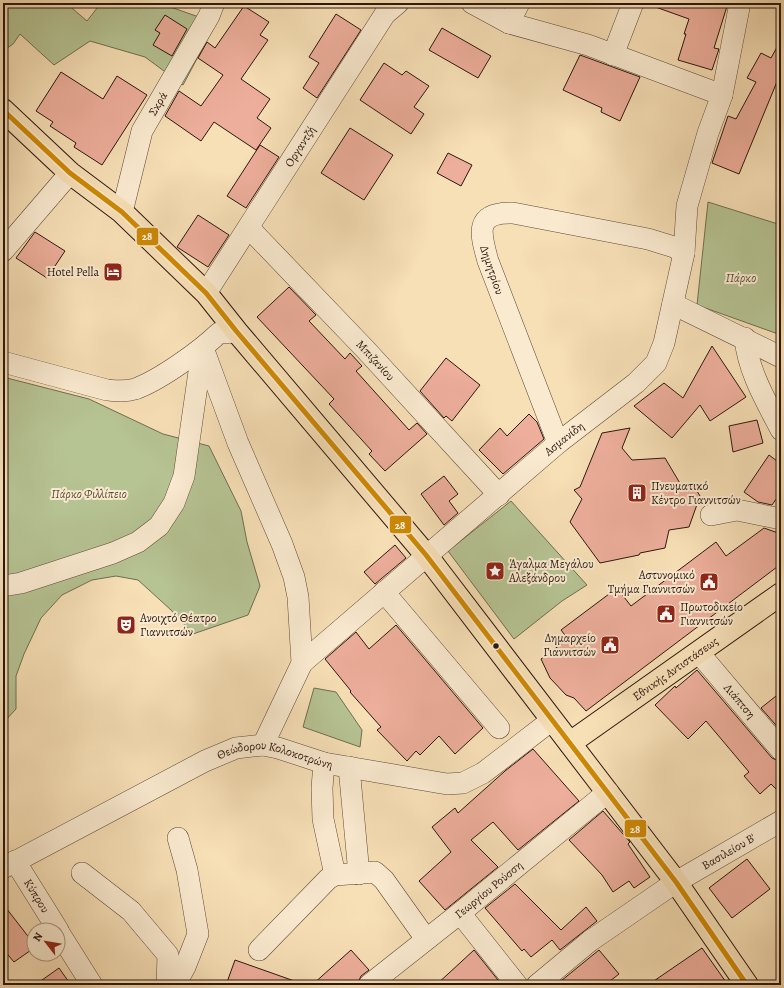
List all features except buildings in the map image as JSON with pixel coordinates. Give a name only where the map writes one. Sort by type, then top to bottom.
[{"type":"main road","points":[[3,110],[70,173],[122,212],[206,293],[237,332],[426,555],[676,882],[747,985]]},
{"type":"main road","name":"Εθνικής Αντιστάσεως","points":[[570,743],[781,594]]},
{"type":"street","name":"Σκρά","points":[[122,212],[142,131],[209,16],[214,3]]},
{"type":"street","points":[[472,3],[508,23],[588,45],[722,95]]},
{"type":"street","points":[[508,23],[519,3]]},
{"type":"street","points":[[613,55],[633,3]]},
{"type":"street","name":"Ασμανίδη","points":[[302,663],[558,443],[649,372],[656,362],[664,343],[684,253],[687,206],[695,174],[722,95],[740,3]]},
{"type":"street","name":"Οργαντζή","points":[[206,293],[249,228],[386,7]]},
{"type":"street","points":[[3,251],[70,173]]},
{"type":"street","name":"Δημητρίου","points":[[558,443],[488,261],[482,241],[482,230],[485,222],[493,214],[512,213],[648,239],[674,247],[684,253]]},
{"type":"street","name":"Μπιζανίου","points":[[249,228],[365,349],[499,495]]},
{"type":"street","points":[[673,304],[781,357]]},
{"type":"street","points":[[3,362],[107,390],[122,392],[135,389],[156,378],[203,348],[219,333],[237,332]]},
{"type":"street","points":[[745,338],[747,356],[753,372],[781,430]]},
{"type":"street","points":[[3,586],[21,583],[112,553],[138,542],[159,526],[174,503],[184,476],[203,348]]},
{"type":"street","points":[[203,348],[238,443],[282,544],[294,577],[298,597],[302,663],[262,745]]},
{"type":"street","points":[[711,515],[737,510],[781,519]]},
{"type":"street","points":[[384,592],[499,728]]},
{"type":"street","name":"Λιάπτση","points":[[699,653],[781,750]]},
{"type":"street","name":"Θεώδορου Κολοκοτρώνη","points":[[9,865],[205,761],[236,748],[262,745],[278,748],[324,763],[447,784],[463,783],[483,774],[552,720]]},
{"type":"street","points":[[324,763],[322,788],[323,819],[335,874]]},
{"type":"street","points":[[349,767],[359,874]]},
{"type":"street","name":"Γεωργίου Ρούσση","points":[[368,985],[460,913],[608,792]]},
{"type":"street","name":"Βασιλείου Β'","points":[[537,985],[590,941],[676,882],[781,821]]},
{"type":"street","points":[[174,985],[185,966],[198,934],[187,870],[178,838]]},
{"type":"street","name":"Κύπρου","points":[[9,865],[52,922]]},
{"type":"street","points":[[259,950],[328,879],[335,874],[375,872],[380,876],[426,939]]},
{"type":"street","points":[[82,873],[131,911],[168,954],[167,985]]},
{"type":"street","points":[[460,913],[517,985]]},
{"type":"street","name":"Κύπρου","points":[[66,943],[92,985]]},
{"type":"green space","points":[[3,3],[66,3],[87,21],[101,3],[159,3],[216,23],[183,85],[145,57],[90,41],[54,65],[20,34],[13,44],[3,51]]},
{"type":"green space","name":"Πάρκο","points":[[708,202],[781,225],[781,335],[697,305]]},
{"type":"green space","name":"Πάρκο Φιλλίπειο","points":[[3,377],[89,399],[163,434],[209,446],[241,511],[247,542],[260,586],[248,615],[193,634],[171,610],[138,580],[116,576],[92,580],[62,595],[41,618],[24,654],[16,676],[16,709],[3,723]]},
{"type":"green space","points":[[511,501],[587,585],[562,601],[514,639],[448,551]]},
{"type":"green space","points":[[314,688],[336,692],[362,730],[360,747],[303,727]]},
{"type":"transit line","name":"28","points":[[3,110],[70,173],[122,212],[206,293],[237,332],[426,555],[676,882],[747,985]]},
{"type":"place","name":"Hotel Pella","points":[[113,272]]},
{"type":"place","name":"Πνευματικό Κέντρο Γιαννιτσών","points":[[637,493]]},
{"type":"place","name":"Άγαλμα Μεγάλου Αλεξάνδρου","points":[[495,571]]},
{"type":"place","name":"Αστυνομικό Τμήμα Γιαννιτσών","points":[[709,582]]},
{"type":"place","name":"Πρωτοδικείο Γιαννιτσών","points":[[666,614]]},
{"type":"place","name":"Ανοιχτό Θέατρο Γιαννιτσών","points":[[126,625]]},
{"type":"place","name":"Δημαρχείο Γιαννιτσών","points":[[610,645]]}]
